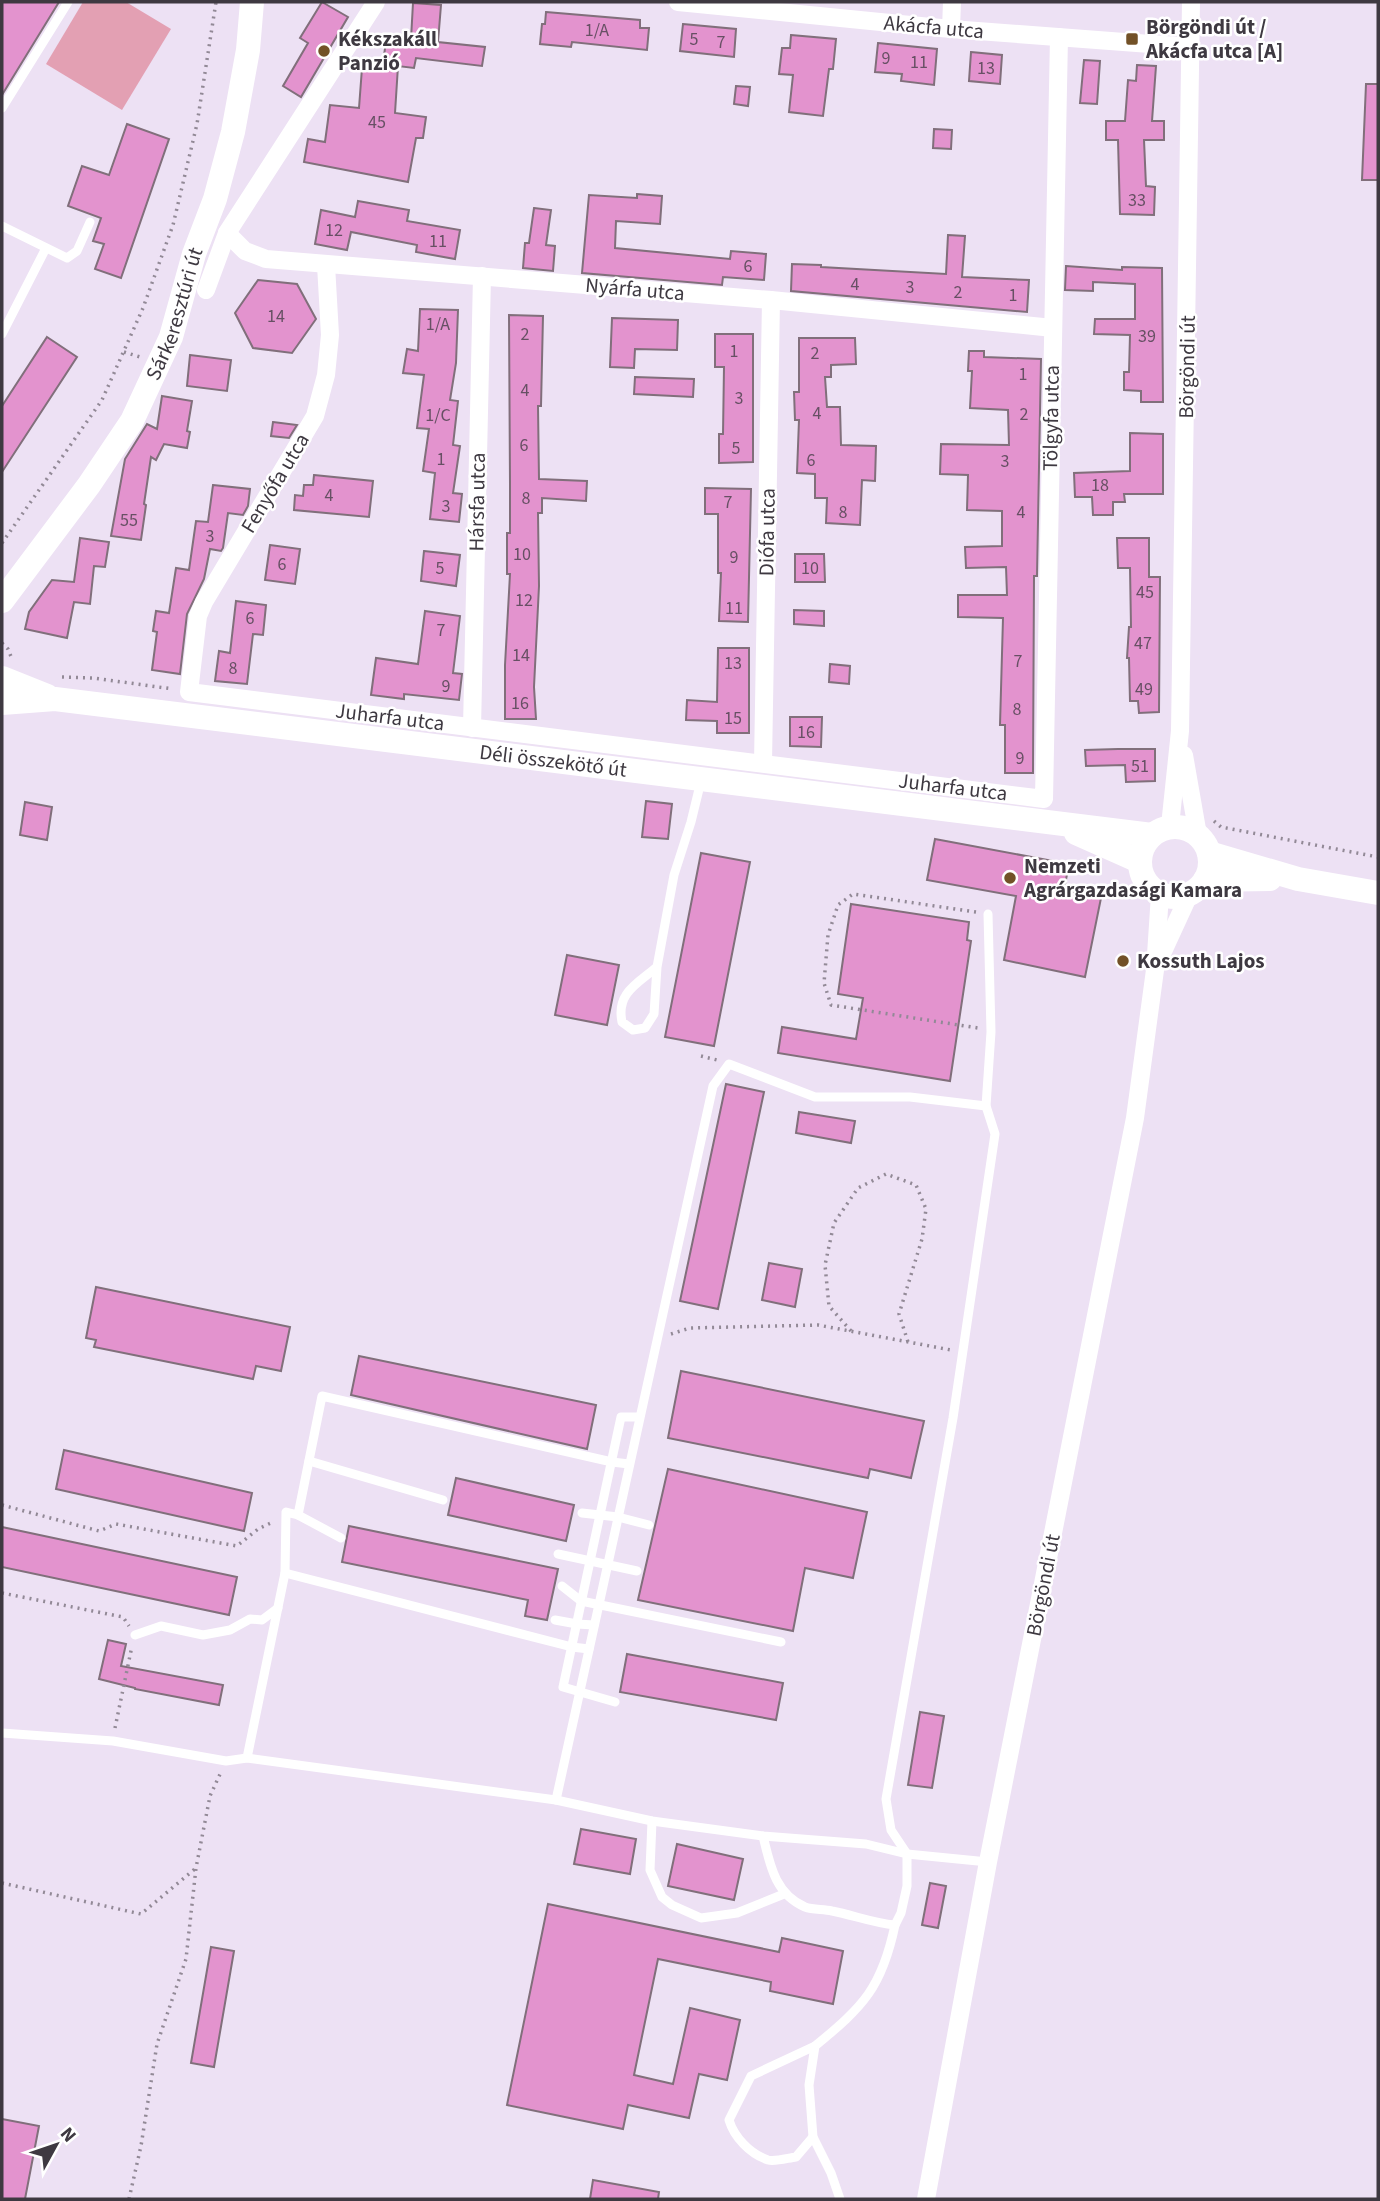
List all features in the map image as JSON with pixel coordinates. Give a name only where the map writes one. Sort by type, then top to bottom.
[{"type":"main road","name":"Sárkeresztúri út","points":[[4,601],[132,421],[171,337],[194,254],[215,199],[233,132],[248,50],[252,2]]},
{"type":"main road","name":"Déli összekötő út","points":[[8,671],[57,688],[701,779],[1047,810],[1161,830]]},
{"type":"main road","name":"Déli összekötő út","points":[[2,703],[57,688]]},
{"type":"main road","name":"Déli összekötő út","points":[[1047,810],[1139,861]]},
{"type":"main road","points":[[1298,878],[1197,887],[1179,897],[1160,894],[1145,881],[1139,861],[1143,846],[1161,830],[1185,828],[1204,844],[1298,878],[1378,892]]},
{"type":"main road","points":[[1197,887],[1209,871],[1204,844]]},
{"type":"street","name":"Sárkeresztúri út","points":[[206,290],[226,233],[376,2]]},
{"type":"street","name":"Akácfa utca","points":[[678,2],[951,29],[1190,47]]},
{"type":"street","points":[[951,29],[952,2]]},
{"type":"street","name":"Börgöndi út","points":[[1191,2],[1180,731],[1191,807],[1204,844]]},
{"type":"street","name":"Tölgyfa utca","points":[[1047,810],[1059,37]]},
{"type":"street","name":"Nyárfa utca","points":[[226,233],[245,251],[266,259],[771,300],[1053,328]]},
{"type":"street","name":"Fenyőfa utca","points":[[189,692],[198,616],[204,602],[315,416],[326,375],[330,335],[326,265]]},
{"type":"street","name":"Hársfa utca","points":[[472,728],[482,276]]},
{"type":"street","name":"Diófa utca","points":[[763,763],[771,300]]},
{"type":"street","name":"Juharfa utca","points":[[189,692],[763,763],[1047,810]]},
{"type":"street","name":"Börgöndi út","points":[[1161,830],[1180,731]]},
{"type":"street","name":"Börgöndi út","points":[[1155,970],[1197,887]]},
{"type":"street","name":"Börgöndi út","points":[[926,2199],[988,1862],[1135,1118],[1155,970],[1160,894]]},
{"type":"lane","points":[[2,108],[68,2]]},
{"type":"lane","points":[[2,226],[66,258],[77,251],[90,222]]},
{"type":"lane","points":[[2,334],[46,248]]},
{"type":"lane","points":[[657,967],[626,993],[619,1008],[622,1022],[633,1030],[645,1028],[654,1013],[657,967],[674,875],[701,779]]},
{"type":"lane","points":[[813,2137],[796,2157],[769,2161],[746,2147],[732,2129],[729,2120],[751,2076],[815,2046],[846,2020],[873,1989],[889,1956],[907,1886],[907,1854],[891,1830],[886,1799],[963,1352],[995,1134],[986,1106],[991,1032],[988,914]]},
{"type":"lane","points":[[556,1800],[713,1086],[729,1064],[815,1097],[910,1097],[986,1106]]},
{"type":"lane","points":[[298,1515],[323,1396],[629,1464]]},
{"type":"lane","points":[[615,1702],[563,1687],[621,1417],[639,1417]]},
{"type":"lane","points":[[309,1461],[443,1500]]},
{"type":"lane","points":[[247,1758],[285,1573],[286,1512],[298,1515],[341,1538]]},
{"type":"lane","points":[[582,1513],[618,1517],[649,1525]]},
{"type":"lane","points":[[558,1554],[590,1562],[608,1563],[637,1572]]},
{"type":"lane","points":[[285,1573],[572,1647],[589,1648]]},
{"type":"lane","points":[[562,1586],[581,1601],[781,1642]]},
{"type":"lane","points":[[135,1635],[161,1626],[203,1635],[230,1630],[250,1619],[262,1620],[278,1608]]},
{"type":"lane","points":[[555,1620],[594,1625]]},
{"type":"lane","points":[[2,1733],[113,1741],[226,1761],[247,1758],[556,1800],[652,1821],[763,1836],[866,1844],[907,1854],[988,1862]]},
{"type":"lane","points":[[652,1821],[650,1870],[662,1896],[672,1905],[701,1918],[737,1913],[784,1894]]},
{"type":"lane","points":[[763,1836],[772,1873],[784,1894],[806,1907],[874,1923],[895,1925]]},
{"type":"lane","points":[[815,2046],[809,2085],[813,2137],[840,2199]]},
{"type":"path","points":[[2,542],[102,400],[143,308],[173,225],[197,124],[216,2]]},
{"type":"path","points":[[2,643],[8,649],[8,671]]},
{"type":"path","points":[[57,688],[93,678],[189,692]]},
{"type":"path","points":[[1191,807],[1202,809],[1221,827],[1378,856]]},
{"type":"path","points":[[988,914],[853,894],[838,905],[828,935],[824,983],[831,1005],[974,1027],[991,1032]]},
{"type":"path","points":[[851,1331],[829,1306],[825,1265],[834,1223],[858,1188],[886,1174],[916,1185],[926,1209],[922,1239],[899,1314],[908,1342]]},
{"type":"path","points":[[656,1339],[690,1328],[818,1325],[963,1352]]},
{"type":"path","points":[[2,1505],[99,1531],[116,1524],[237,1546],[286,1512]]},
{"type":"path","points":[[2,1593],[123,1617],[135,1635],[113,1741]]},
{"type":"path","points":[[129,2199],[141,2146],[157,2044],[186,1959],[195,1868],[211,1796],[226,1761]]},
{"type":"path","points":[[2,1884],[141,1914],[195,1868]]},
{"type":"shaded area","points":[[83,2],[126,2],[171,29],[122,110],[46,64]]},
{"type":"building","points":[[2,2],[59,2],[2,95]]},
{"type":"building","points":[[322,2],[348,17],[301,97],[283,86],[308,43],[300,38]]},
{"type":"building","points":[[413,3],[441,5],[438,42],[485,47],[482,66],[416,58],[414,68],[398,66],[395,113],[426,117],[423,138],[416,138],[408,182],[304,162],[308,139],[325,142],[330,105],[359,108],[362,68],[382,69],[387,35],[411,39]]},
{"type":"building","points":[[546,12],[640,20],[640,28],[649,28],[647,50],[572,42],[571,47],[540,44]]},
{"type":"building","points":[[683,24],[736,29],[734,57],[680,51]]},
{"type":"building","points":[[791,35],[836,39],[823,116],[789,112],[793,75],[779,74],[782,48],[790,48]]},
{"type":"building","points":[[878,43],[937,49],[934,85],[901,81],[902,74],[875,72]]},
{"type":"building","points":[[971,52],[1002,55],[1000,84],[969,81]]},
{"type":"building","points":[[1084,60],[1100,61],[1097,104],[1080,103]]},
{"type":"building","points":[[1137,65],[1156,66],[1152,121],[1164,121],[1164,140],[1144,140],[1146,186],[1155,187],[1154,215],[1120,214],[1118,140],[1106,140],[1106,121],[1125,121],[1128,80],[1136,81]]},
{"type":"building","points":[[1366,84],[1378,84],[1378,180],[1362,180]]},
{"type":"building","points":[[736,86],[750,87],[748,106],[734,104]]},
{"type":"building","points":[[127,124],[169,139],[121,278],[95,269],[104,244],[93,241],[101,218],[68,206],[82,166],[109,175]]},
{"type":"building","points":[[934,129],[952,130],[951,149],[933,148]]},
{"type":"building","points":[[637,194],[662,196],[660,224],[616,221],[615,248],[730,259],[731,251],[766,254],[764,280],[723,277],[722,285],[582,273],[589,195],[637,198]]},
{"type":"building","points":[[358,201],[409,210],[407,221],[460,230],[455,259],[416,252],[417,245],[351,232],[347,250],[315,244],[321,210],[355,217]]},
{"type":"building","points":[[534,208],[551,210],[546,245],[555,246],[553,271],[523,268],[525,243],[529,243]]},
{"type":"building","points":[[948,235],[965,236],[962,277],[1029,280],[1027,312],[791,291],[792,264],[946,274]]},
{"type":"building","points":[[1066,266],[1122,270],[1122,267],[1162,268],[1163,402],[1141,402],[1141,391],[1124,390],[1124,372],[1129,372],[1130,335],[1094,334],[1095,319],[1135,319],[1135,284],[1093,282],[1093,291],[1065,290]]},
{"type":"building","points":[[258,280],[297,284],[316,319],[292,353],[253,348],[235,313]]},
{"type":"building","points":[[420,309],[458,310],[456,363],[450,400],[458,401],[453,445],[460,446],[453,493],[462,494],[459,522],[430,519],[435,473],[423,471],[429,429],[417,428],[424,375],[403,373],[407,349],[418,351]]},
{"type":"building","points":[[509,315],[543,316],[541,406],[538,406],[539,479],[587,481],[586,501],[542,498],[542,513],[538,513],[539,586],[534,687],[536,719],[505,719],[510,574],[507,574],[507,533],[510,533]]},
{"type":"building","points":[[612,318],[678,320],[677,350],[635,349],[634,368],[610,367]]},
{"type":"building","points":[[715,334],[753,334],[753,462],[719,463],[719,434],[723,434],[724,367],[715,367]]},
{"type":"building","points":[[47,337],[77,357],[2,472],[2,406]]},
{"type":"building","points":[[799,338],[855,338],[856,364],[831,365],[831,377],[825,377],[827,407],[840,407],[841,445],[876,446],[875,481],[862,480],[860,525],[826,523],[827,498],[815,498],[815,474],[797,473],[799,420],[795,420],[794,392],[799,392]]},
{"type":"building","points":[[969,351],[984,351],[984,357],[1041,359],[1037,576],[1034,576],[1033,773],[1005,773],[1005,725],[1000,725],[1003,618],[958,617],[958,595],[1007,595],[1006,567],[966,568],[965,547],[1002,546],[1002,511],[967,510],[968,475],[940,474],[941,444],[1009,445],[1008,410],[970,408],[972,371],[968,371]]},
{"type":"building","points":[[190,355],[231,360],[227,391],[187,386]]},
{"type":"building","points":[[635,377],[694,379],[693,397],[634,394]]},
{"type":"building","points":[[162,396],[192,401],[187,448],[164,444],[156,460],[151,457],[141,540],[111,536],[125,459],[147,424],[157,429]]},
{"type":"building","points":[[273,422],[297,425],[289,438],[271,436]]},
{"type":"building","points":[[1130,433],[1163,434],[1163,494],[1124,494],[1125,502],[1113,502],[1113,515],[1093,515],[1092,497],[1075,497],[1074,473],[1130,471]]},
{"type":"building","points":[[314,475],[373,481],[369,517],[294,510],[295,495],[303,496],[304,485],[313,485]]},
{"type":"building","points":[[213,485],[250,489],[248,506],[243,515],[228,513],[223,548],[221,551],[210,549],[204,579],[187,614],[180,674],[152,670],[157,632],[153,631],[156,611],[169,613],[176,568],[189,570],[196,521],[208,522]]},
{"type":"building","points":[[705,488],[751,489],[748,622],[719,621],[721,573],[718,573],[718,514],[705,514]]},
{"type":"building","points":[[80,538],[109,542],[105,567],[94,566],[90,604],[74,602],[67,638],[25,629],[29,612],[52,580],[74,582]]},
{"type":"building","points":[[1117,538],[1149,538],[1149,577],[1160,577],[1159,712],[1139,713],[1138,701],[1130,701],[1127,658],[1131,627],[1130,568],[1118,568]]},
{"type":"building","points":[[270,545],[300,549],[295,584],[265,580]]},
{"type":"building","points":[[424,551],[460,555],[456,586],[421,581]]},
{"type":"building","points":[[795,554],[824,554],[825,582],[795,582]]},
{"type":"building","points":[[236,601],[266,605],[263,635],[253,634],[247,684],[215,681],[219,651],[230,653]]},
{"type":"building","points":[[794,610],[824,611],[824,626],[794,624]]},
{"type":"building","points":[[425,611],[460,616],[453,673],[462,674],[459,700],[404,694],[404,699],[371,695],[376,658],[418,664]]},
{"type":"building","points":[[718,648],[749,648],[749,733],[717,733],[717,721],[686,720],[687,700],[717,702]]},
{"type":"building","points":[[830,664],[850,666],[849,684],[829,682]]},
{"type":"building","points":[[790,717],[822,717],[821,747],[790,746]]},
{"type":"building","points":[[1155,749],[1155,781],[1126,782],[1125,765],[1086,766],[1085,750]]},
{"type":"building","points":[[646,801],[672,804],[668,839],[642,837]]},
{"type":"building","points":[[25,802],[52,807],[47,840],[20,835]]},
{"type":"building","points":[[935,839],[1069,864],[1064,890],[1101,898],[1085,977],[1004,960],[1016,896],[927,880]]},
{"type":"building","points":[[701,853],[750,862],[714,1046],[665,1037]]},
{"type":"building","points":[[851,904],[969,922],[967,940],[971,941],[950,1081],[778,1053],[782,1027],[856,1039],[863,998],[838,994]]},
{"type":"building","points":[[567,955],[619,965],[607,1025],[555,1015]]},
{"type":"building","points":[[726,1084],[764,1092],[718,1309],[680,1301]]},
{"type":"building","points":[[799,1112],[855,1121],[851,1143],[796,1133]]},
{"type":"building","points":[[769,1263],[802,1269],[795,1307],[762,1300]]},
{"type":"building","points":[[96,1287],[290,1327],[281,1371],[256,1366],[253,1379],[94,1347],[96,1340],[86,1338]]},
{"type":"building","points":[[359,1356],[596,1405],[587,1449],[351,1395]]},
{"type":"building","points":[[681,1371],[924,1421],[911,1478],[870,1469],[868,1478],[668,1438]]},
{"type":"building","points":[[64,1450],[252,1493],[244,1531],[56,1489]]},
{"type":"building","points":[[668,1469],[867,1512],[853,1578],[805,1568],[793,1631],[638,1600]]},
{"type":"building","points":[[456,1478],[574,1505],[566,1541],[448,1515]]},
{"type":"building","points":[[349,1526],[558,1569],[547,1620],[525,1616],[528,1600],[342,1562]]},
{"type":"building","points":[[2,1527],[237,1577],[229,1615],[2,1567]]},
{"type":"building","points":[[108,1640],[126,1644],[121,1666],[223,1685],[219,1705],[135,1689],[99,1679]]},
{"type":"building","points":[[627,1654],[783,1683],[776,1720],[620,1692]]},
{"type":"building","points":[[920,1712],[944,1716],[932,1788],[908,1785]]},
{"type":"building","points":[[581,1829],[636,1839],[630,1874],[574,1864]]},
{"type":"building","points":[[677,1844],[743,1859],[734,1900],[668,1886]]},
{"type":"building","points":[[930,1883],[946,1886],[938,1928],[922,1925]]},
{"type":"building","points":[[548,1904],[779,1952],[782,1938],[843,1951],[833,2004],[770,1991],[771,1982],[658,1959],[634,2075],[673,2084],[690,2008],[740,2020],[727,2080],[699,2074],[689,2118],[628,2105],[623,2129],[507,2105]]},
{"type":"building","points":[[211,1947],[234,1951],[214,2067],[191,2063]]},
{"type":"building","points":[[2,2119],[39,2126],[25,2199],[2,2199]]},
{"type":"building","points":[[593,2180],[659,2192],[658,2199],[590,2199]]},
{"type":"place","name":"Börgöndi út / Akácfa utca [A]","points":[[1132,39]]},
{"type":"place","name":"Kékszakáll Panzió","points":[[324,51]]},
{"type":"place","name":"Nemzeti Agrárgazdasági Kamara","points":[[1010,878]]},
{"type":"place","name":"Kossuth Lajos","points":[[1123,961]]}]
